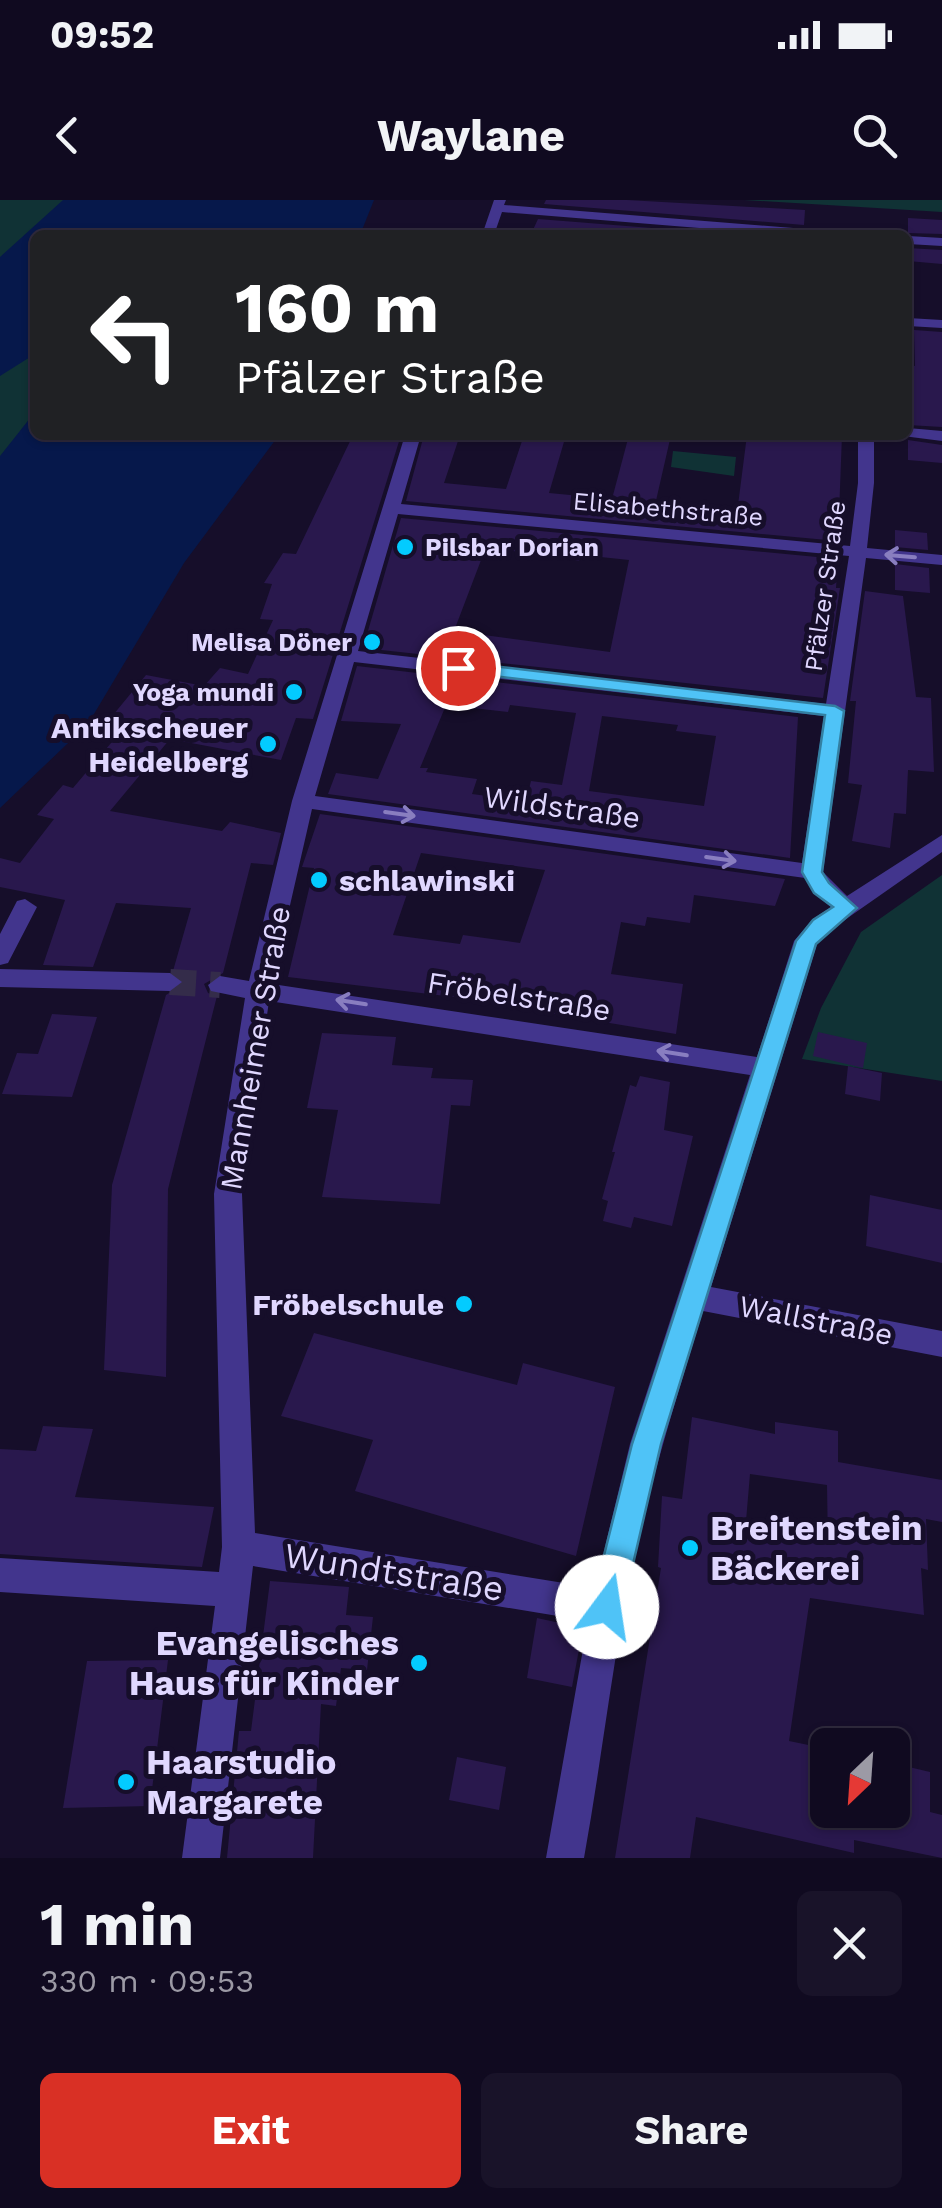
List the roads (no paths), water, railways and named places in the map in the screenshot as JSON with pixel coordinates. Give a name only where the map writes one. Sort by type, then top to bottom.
[{"type":"street","points":[[490,230],[499,204],[777,230]]},
{"type":"street","points":[[912,240],[942,242]]},
{"type":"street","points":[[912,322],[942,324]]},
{"type":"street","points":[[912,433],[942,436]]},
{"type":"street","name":"Mannheimer Straße","points":[[201,1858],[240,1547],[228,1194],[260,988],[303,801],[411,440]]},
{"type":"street","name":"Pfälzer Straße","points":[[812,872],[858,552],[866,483],[866,440]]},
{"type":"street","name":"Elisabethstraße","points":[[388,508],[942,560]]},
{"type":"street","points":[[344,654],[835,711]]},
{"type":"street","name":"Wildstraße","points":[[303,801],[812,872]]},
{"type":"street","points":[[565,1858],[607,1607],[646,1444],[806,941],[821,925],[942,842]]},
{"type":"street","points":[[812,872],[822,888],[847,908]]},
{"type":"street","points":[[0,957],[25,907]]},
{"type":"street","points":[[0,978],[170,982]]},
{"type":"street","name":"Fröbelstraße","points":[[220,984],[768,1068]]},
{"type":"street","name":"Wallstraße","points":[[691,1296],[942,1344]]},
{"type":"street","name":"Wundtstraße","points":[[240,1547],[607,1607]]},
{"type":"street","points":[[0,1575],[236,1590]]},
{"type":"water","points":[[63,200],[374,200],[362,230],[30,230],[30,357],[0,376],[0,257]]},
{"type":"water","points":[[30,418],[30,440],[275,440],[184,563],[88,724],[0,808],[0,456]]},
{"type":"tunnel","points":[[170,982],[220,985]]},
{"type":"place","name":"Pilsbar Dorian","points":[[405,547]]},
{"type":"place","name":"Melisa Döner","points":[[372,642]]},
{"type":"place","name":"Yoga mundi","points":[[294,692]]},
{"type":"place","name":"Antikscheuer Heidelberg","points":[[268,744]]},
{"type":"place","name":"schlawinski","points":[[319,880]]},
{"type":"place","name":"Fröbelschule","points":[[464,1304]]},
{"type":"place","name":"Breitenstein Bäckerei","points":[[690,1548]]},
{"type":"place","name":"Evangelisches Haus für Kinder","points":[[419,1663]]},
{"type":"place","name":"Haarstudio Margarete","points":[[126,1782]]}]
